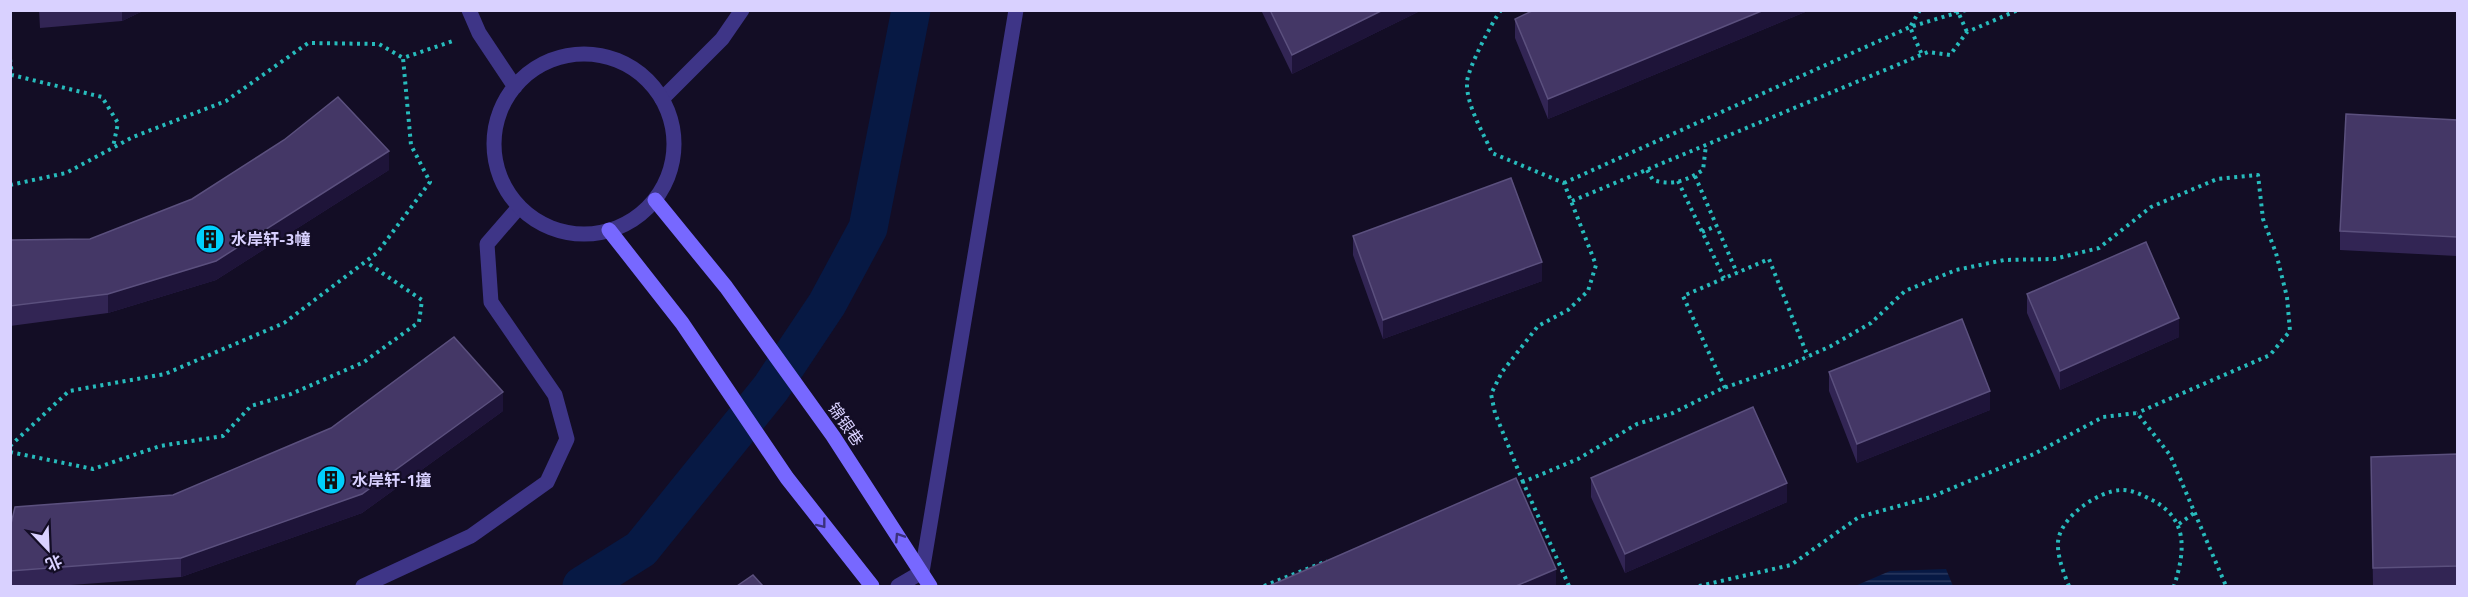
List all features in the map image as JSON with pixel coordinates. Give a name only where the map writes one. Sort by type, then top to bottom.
[{"type":"main road","name":"锦银巷","points":[[655,200],[726,287],[833,436],[930,586]]},
{"type":"main road","points":[[609,230],[682,322],[787,478],[872,586]]},
{"type":"street","points":[[469,10],[479,33],[515,87]]},
{"type":"street","points":[[662,99],[722,39],[742,10]]},
{"type":"street","points":[[898,586],[922,572],[1016,10]]},
{"type":"street","points":[[592,55],[620,61],[644,76],[662,99],[674,132],[673,156],[666,182],[655,200],[634,219],[593,234],[555,230],[537,221],[519,207],[504,185],[495,160],[494,135],[501,109],[515,87],[537,67],[563,57],[592,55]]},
{"type":"street","points":[[363,586],[471,536],[547,482],[567,439],[555,395],[491,303],[488,244],[519,207]]},
{"type":"path","points":[[1501,10],[1490,24],[1467,81],[1470,102],[1492,153],[1564,183],[1596,265],[1588,291],[1568,310],[1538,326],[1502,372],[1491,394],[1495,413],[1523,482],[1569,586]]},
{"type":"path","points":[[1910,27],[1920,10]]},
{"type":"path","points":[[1953,10],[1959,14],[1966,32]]},
{"type":"path","points":[[1564,183],[1910,27],[1966,10]]},
{"type":"path","points":[[1572,201],[1928,52],[1950,55],[1966,32],[2018,10]]},
{"type":"path","points":[[1910,27],[1922,55]]},
{"type":"path","points":[[10,185],[66,173],[133,137],[226,101],[308,43],[379,44],[403,57],[479,33]]},
{"type":"path","points":[[10,446],[69,391],[165,374],[284,323],[377,253],[430,182],[411,145],[403,57]]},
{"type":"path","points":[[10,59],[12,75],[102,97],[118,123],[113,148]]},
{"type":"path","points":[[1647,170],[1653,180],[1667,185],[1695,176],[1703,170],[1706,145]]},
{"type":"path","points":[[1695,176],[1737,273]]},
{"type":"path","points":[[1512,486],[1578,459],[1637,424],[1673,413],[1725,388],[1808,357],[1871,323],[1905,291],[1956,270],[2004,260],[2054,259],[2099,248],[2151,207],[2217,179],[2258,176],[2263,219],[2276,253],[2287,297],[2290,331],[2270,355],[2137,413],[2103,417],[2034,454],[1931,497],[1859,517],[1791,565],[1699,586]]},
{"type":"path","points":[[1678,181],[1724,278]]},
{"type":"path","points":[[1702,232],[1716,226]]},
{"type":"path","points":[[1725,388],[1683,296],[1769,259],[1808,357]]},
{"type":"path","points":[[10,453],[93,469],[160,446],[223,436],[251,406],[291,394],[364,362],[419,322],[422,300],[366,262]]},
{"type":"path","points":[[2137,413],[2170,455],[2226,586]]},
{"type":"path","points":[[2069,586],[2058,542],[2066,520],[2077,508],[2121,490],[2142,495],[2166,507],[2179,524],[2183,558],[2174,586]]},
{"type":"path","points":[[2179,524],[2194,513]]},
{"type":"path","points":[[1264,586],[1329,560]]},
{"type":"water","points":[[1946,569],[1953,586],[1855,586],[1890,571]]},
{"type":"building","points":[[1270,10],[1383,10],[1292,55]]},
{"type":"building","points":[[1534,10],[1764,10],[1548,99],[1515,19]]},
{"type":"building","name":"水岸轩-3幢","points":[[338,97],[389,151],[216,261],[108,294],[10,306],[10,240],[90,239],[192,199],[284,140]]},
{"type":"building","points":[[2346,114],[2457,120],[2457,237],[2340,231]]},
{"type":"building","points":[[1511,178],[1542,262],[1383,320],[1353,236]]},
{"type":"building","points":[[2146,242],[2179,318],[2060,371],[2027,294]]},
{"type":"building","points":[[1962,319],[1990,391],[1857,444],[1829,372]]},
{"type":"building","name":"水岸轩-1撞","points":[[454,337],[503,392],[362,494],[181,558],[10,571],[10,528],[15,507],[173,495],[331,428]]},
{"type":"building","points":[[1753,407],[1787,483],[1625,554],[1591,478]]},
{"type":"building","points":[[2457,454],[2457,566],[2373,568],[2371,457]]},
{"type":"building","points":[[1516,478],[1556,569],[1516,586],[1269,586]]},
{"type":"building","points":[[753,575],[763,586],[737,586]]},
{"type":"waterway","points":[[582,586],[641,549],[771,388],[827,304],[868,228],[911,10]]},
{"type":"place","name":"水岸轩-3幢","points":[[210,239]]},
{"type":"place","name":"水岸轩-1撞","points":[[331,480]]}]
